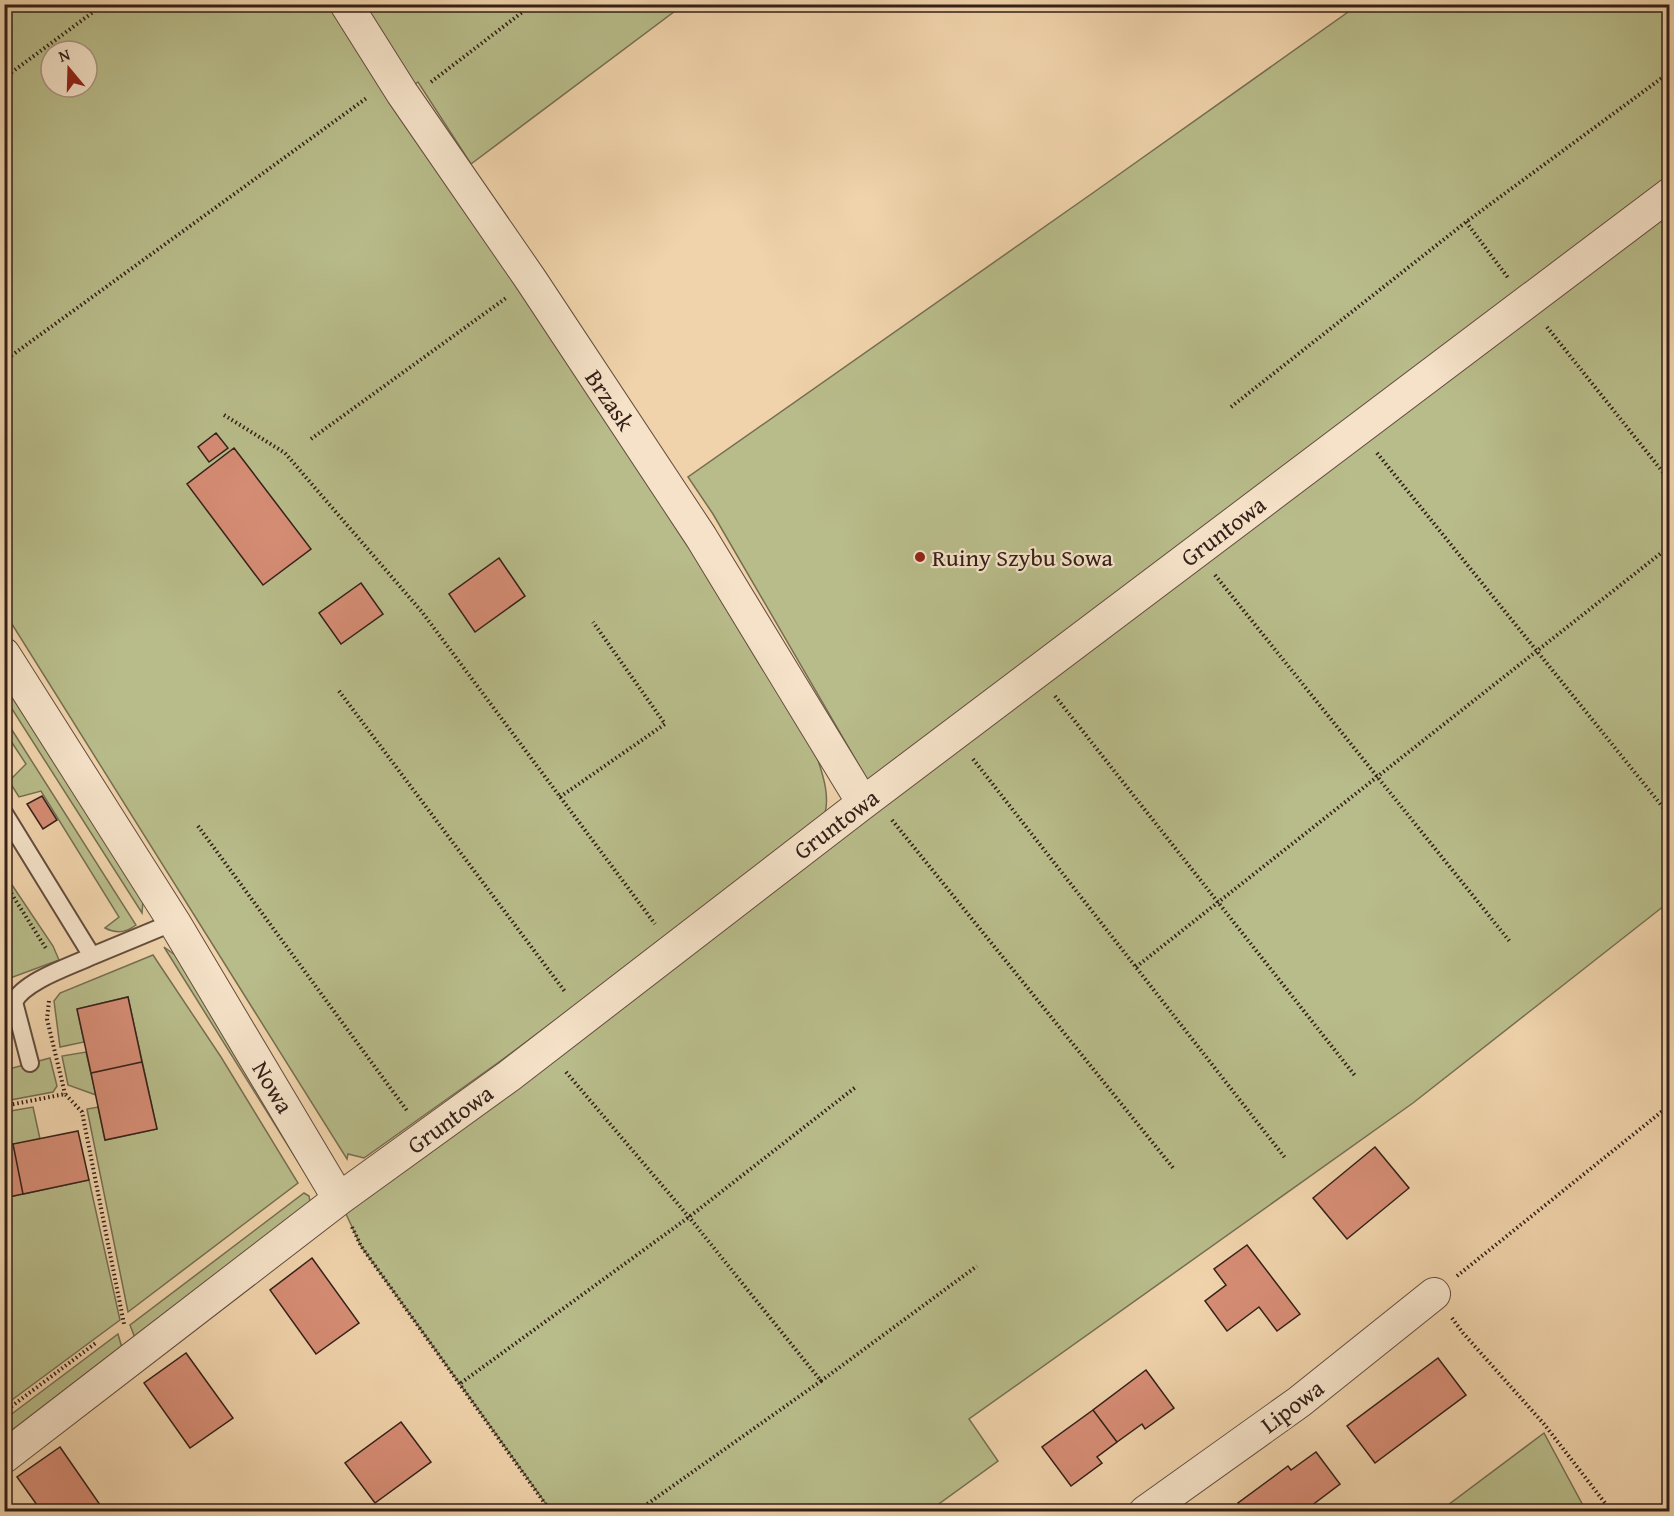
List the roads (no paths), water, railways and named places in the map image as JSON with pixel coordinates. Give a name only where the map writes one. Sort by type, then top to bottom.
[{"type":"street","name":"Brzask","points":[[346,4],[400,90],[531,280],[701,537],[868,799]]},
{"type":"street","name":"Gruntowa","points":[[4,1457],[339,1199],[509,1076],[868,799],[1670,194]]},
{"type":"street","name":"Nowa","points":[[4,654],[174,922],[339,1199]]},
{"type":"street","name":"Lipowa","points":[[1145,1512],[1299,1402],[1434,1294]]},
{"type":"lane","points":[[4,813],[92,956]]},
{"type":"lane","points":[[30,1063],[14,1002],[18,995],[51,975],[174,922]]},
{"type":"place","name":"Ruiny Szybu Sowa","points":[[920,557]]}]
